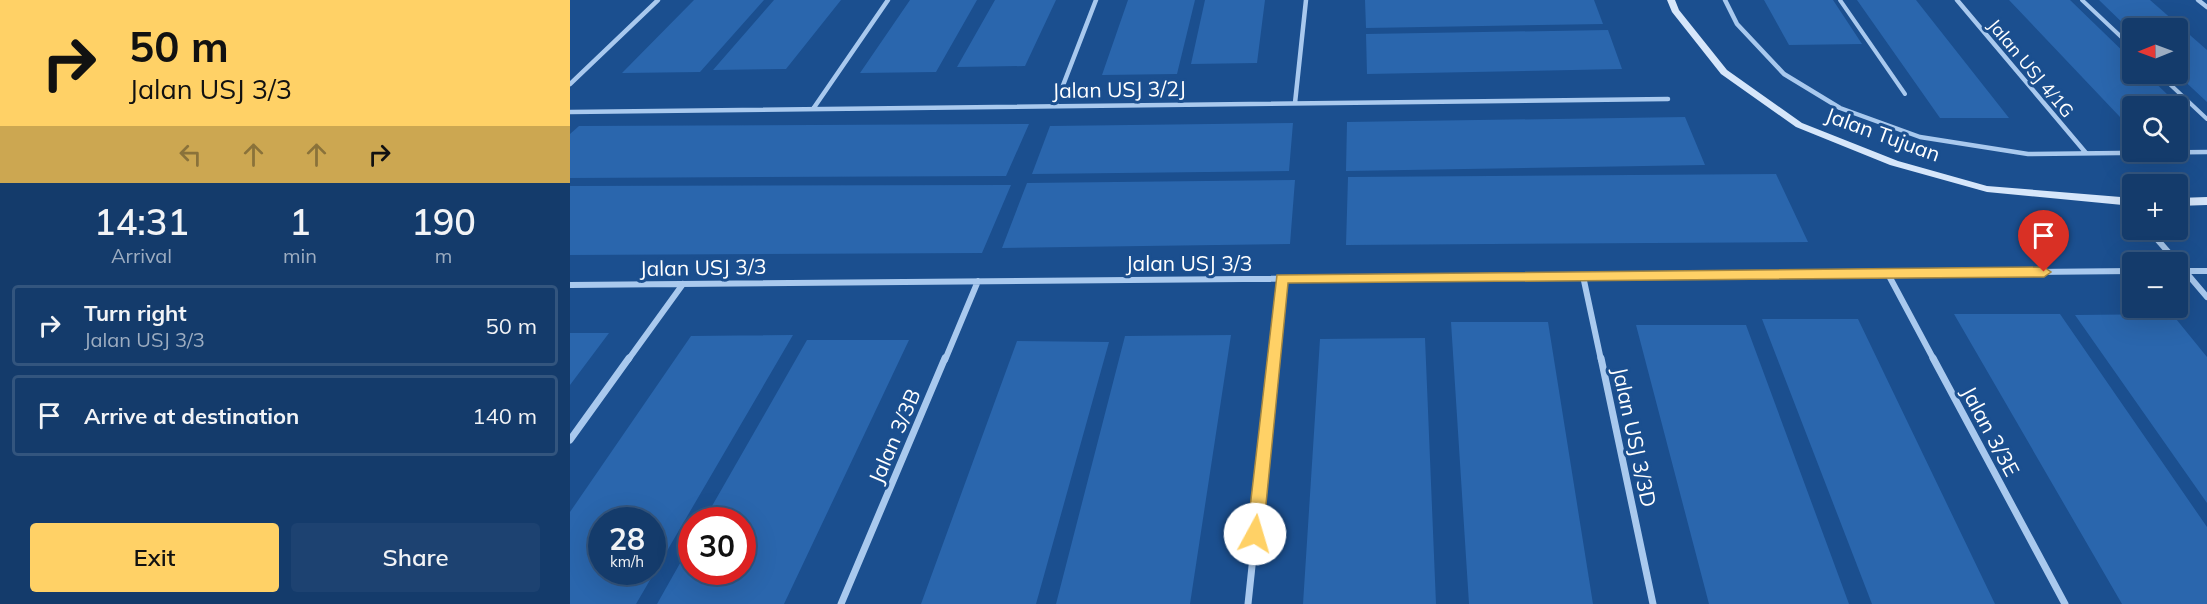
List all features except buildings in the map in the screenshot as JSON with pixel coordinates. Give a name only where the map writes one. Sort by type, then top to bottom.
[{"type":"street","points":[[570,84],[658,0]]},
{"type":"street","points":[[813,109],[888,0]]},
{"type":"street","points":[[1055,106],[1096,0]]},
{"type":"street","points":[[1295,104],[1306,0]]},
{"type":"street","name":"Jalan Tujuan","points":[[1671,0],[1675,10],[1724,72],[1799,124],[1894,163],[1987,189],[2122,201]]},
{"type":"street","points":[[1725,0],[1737,24],[1784,74],[1840,108],[1920,137],[2028,154],[2207,152]]},
{"type":"street","name":"Jalan USJ 4/1G","points":[[1957,0],[2086,153]]},
{"type":"street","points":[[2198,0],[2207,7]]},
{"type":"street","name":"Jalan USJ 3/2J","points":[[570,112],[1668,99]]},
{"type":"street","points":[[2188,202],[2207,201]]},
{"type":"street","points":[[2158,240],[2168,252]]},
{"type":"street","name":"Jalan USJ 3/3","points":[[570,285],[2122,271]]},
{"type":"street","points":[[2188,271],[2207,271]]},
{"type":"street","name":"Jalan 3/3E","points":[[1888,274],[2065,604]]},
{"type":"street","name":"Jalan USJ 3/3D","points":[[1583,276],[1653,604]]},
{"type":"street","points":[[2188,278],[2207,297]]},
{"type":"street","points":[[1248,604],[1282,279]]},
{"type":"street","name":"Jalan 3/3B","points":[[841,604],[978,281]]},
{"type":"street","points":[[570,440],[683,284]]},
{"type":"lane","points":[[1840,0],[1905,94]]},
{"type":"lane","points":[[2082,0],[2122,38]]},
{"type":"lane","points":[[2170,84],[2207,119]]},
{"type":"route","points":[[1255,534],[1282,279],[2044,272]]}]
